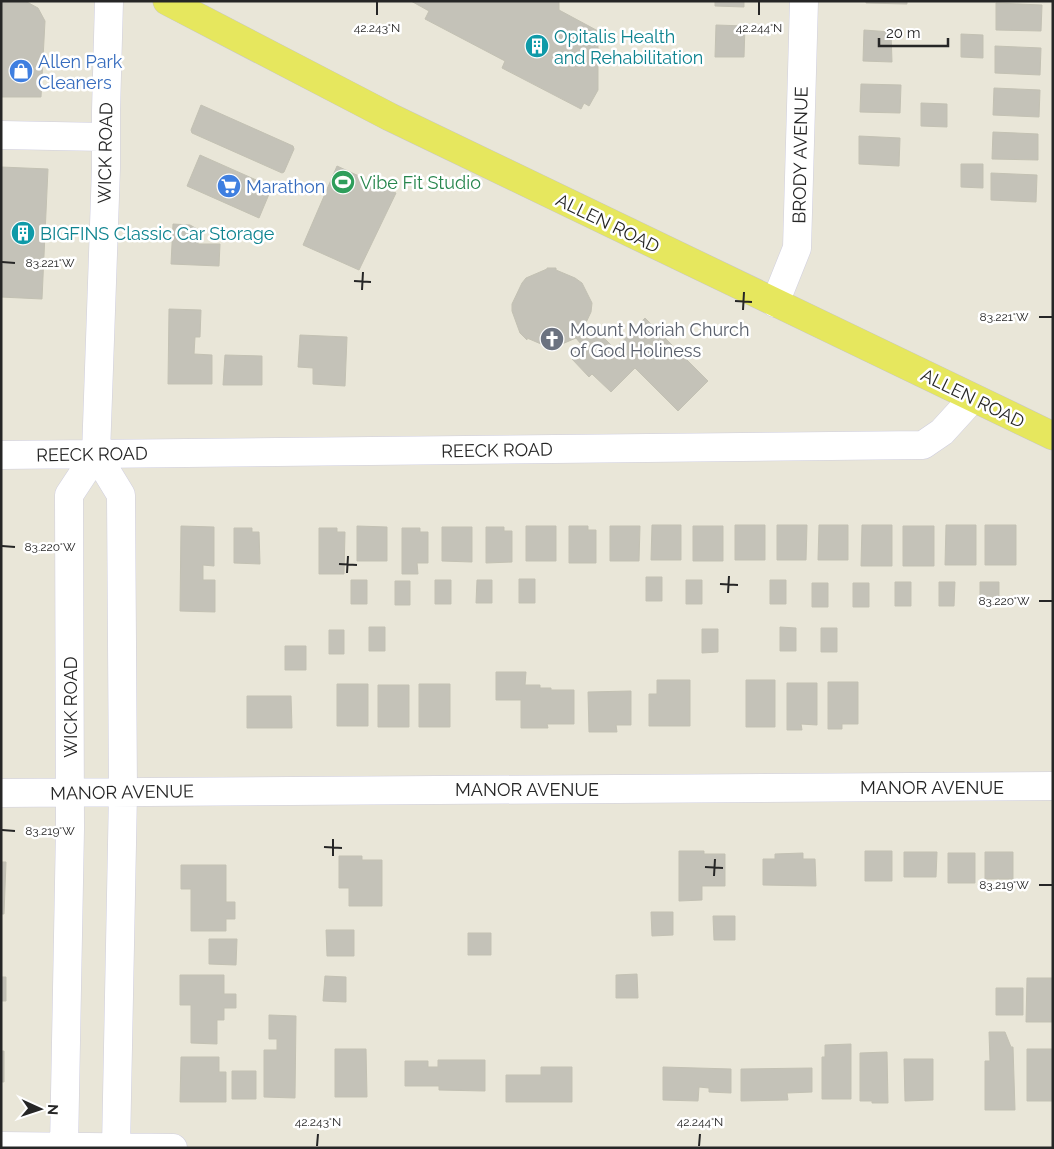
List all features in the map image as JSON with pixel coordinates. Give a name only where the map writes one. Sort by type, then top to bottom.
[{"type":"main road","name":"ALLEN ROAD","points":[[167,1],[390,117],[1053,436]]},
{"type":"street","name":"WICK ROAD","points":[[64,1147],[70,793],[69,495],[96,454],[106,168],[105,137],[109,1]]},
{"type":"street","name":"BRODY AVENUE","points":[[775,303],[797,248],[804,1]]},
{"type":"street","points":[[1,135],[105,137]]},
{"type":"street","name":"REECK ROAD","points":[[1,455],[924,445],[942,432],[973,398]]},
{"type":"street","points":[[96,454],[122,496],[123,792],[116,1147]]},
{"type":"street","name":"MANOR AVENUE","points":[[1,793],[1053,786]]},
{"type":"street","points":[[1,1146],[173,1148]]},
{"type":"building","points":[[1,1],[25,1],[38,8],[45,21],[41,97],[1,97]]},
{"type":"building","name":"Opitalis Health and Rehabilitation","points":[[411,1],[559,1],[559,10],[598,31],[598,90],[589,106],[584,103],[581,109],[502,68],[505,61],[425,19],[429,11]]},
{"type":"building","points":[[715,1],[744,1],[744,7],[715,6]]},
{"type":"building","points":[[866,1],[907,1],[907,4],[866,3]]},
{"type":"building","points":[[996,3],[1042,5],[1041,31],[996,30]]},
{"type":"building","points":[[716,25],[745,26],[744,57],[715,57]]},
{"type":"building","points":[[864,30],[891,32],[892,62],[863,61]]},
{"type":"building","points":[[961,34],[983,35],[983,58],[961,57]]},
{"type":"building","points":[[995,46],[1041,48],[1040,75],[995,73]]},
{"type":"building","points":[[861,84],[901,85],[900,113],[860,112]]},
{"type":"building","points":[[994,88],[1040,90],[1039,117],[993,115]]},
{"type":"building","points":[[921,103],[947,104],[947,127],[921,126]]},
{"type":"building","points":[[201,105],[293,146],[294,149],[284,172],[282,173],[192,133],[191,130]]},
{"type":"building","points":[[993,132],[1038,134],[1038,160],[992,159]]},
{"type":"building","points":[[859,136],[900,138],[899,166],[859,164]]},
{"type":"building","name":"Marathon","points":[[200,155],[272,187],[259,218],[187,186]]},
{"type":"building","points":[[961,164],[983,164],[983,188],[961,187]]},
{"type":"building","points":[[337,166],[396,193],[359,270],[303,245]]},
{"type":"building","name":"BIGFINS Classic Car Storage","points":[[1,167],[48,169],[42,299],[1,297]]},
{"type":"building","points":[[991,173],[1037,175],[1036,202],[991,200]]},
{"type":"building","points":[[173,224],[190,225],[199,230],[198,244],[220,244],[219,266],[171,264]]},
{"type":"building","name":"Mount Moriah Church of God Holiness","points":[[547,268],[556,268],[556,270],[582,283],[592,303],[591,312],[582,331],[590,339],[598,332],[615,349],[645,318],[708,381],[678,411],[635,368],[611,392],[592,374],[589,377],[572,359],[575,357],[571,354],[581,344],[576,338],[555,347],[548,347],[527,338],[527,340],[520,333],[512,311],[512,304],[526,278]]},
{"type":"building","points":[[169,309],[201,310],[200,337],[195,337],[194,354],[212,355],[212,384],[168,384]]},
{"type":"building","points":[[300,335],[347,337],[345,386],[313,384],[313,368],[298,367]]},
{"type":"building","points":[[225,355],[262,356],[262,385],[223,385]]},
{"type":"building","points":[[652,525],[681,525],[681,560],[651,560]]},
{"type":"building","points":[[735,525],[765,525],[765,560],[735,560]]},
{"type":"building","points":[[777,525],[807,525],[806,560],[777,560]]},
{"type":"building","points":[[819,525],[848,525],[848,560],[818,560]]},
{"type":"building","points":[[862,525],[892,525],[892,566],[861,566]]},
{"type":"building","points":[[946,525],[976,525],[976,565],[945,565]]},
{"type":"building","points":[[985,525],[1016,525],[1016,565],[985,565]]},
{"type":"building","points":[[181,526],[214,527],[214,566],[203,565],[203,580],[215,580],[215,612],[180,611]]},
{"type":"building","points":[[357,526],[387,527],[387,561],[357,561]]},
{"type":"building","points":[[526,526],[556,526],[556,561],[526,561]]},
{"type":"building","points":[[569,526],[588,526],[588,530],[596,530],[596,563],[569,563]]},
{"type":"building","points":[[610,526],[640,526],[639,561],[610,561]]},
{"type":"building","points":[[693,526],[723,526],[723,561],[693,561]]},
{"type":"building","points":[[903,526],[934,526],[934,566],[903,566]]},
{"type":"building","points":[[442,527],[472,527],[472,562],[442,561]]},
{"type":"building","points":[[486,527],[504,527],[504,531],[512,531],[512,562],[486,563]]},
{"type":"building","points":[[234,528],[252,528],[252,532],[259,532],[260,564],[234,563]]},
{"type":"building","points":[[319,528],[337,528],[337,532],[345,532],[344,574],[319,574]]},
{"type":"building","points":[[402,528],[420,528],[420,532],[428,532],[428,563],[417,563],[418,574],[402,574]]},
{"type":"building","points":[[646,577],[662,577],[662,601],[646,601]]},
{"type":"building","points":[[519,579],[535,579],[535,603],[519,603]]},
{"type":"building","points":[[351,580],[367,580],[367,604],[351,604]]},
{"type":"building","points":[[435,580],[451,580],[451,604],[435,604]]},
{"type":"building","points":[[477,580],[492,580],[492,603],[476,603]]},
{"type":"building","points":[[686,580],[702,580],[702,604],[686,604]]},
{"type":"building","points":[[770,580],[786,580],[786,604],[770,604]]},
{"type":"building","points":[[395,581],[410,581],[410,605],[395,605]]},
{"type":"building","points":[[895,582],[911,582],[911,606],[895,606]]},
{"type":"building","points":[[939,582],[955,582],[954,606],[939,606]]},
{"type":"building","points":[[980,582],[999,582],[999,606],[980,606]]},
{"type":"building","points":[[812,583],[828,583],[828,607],[812,607]]},
{"type":"building","points":[[853,583],[869,583],[869,607],[853,607]]},
{"type":"building","points":[[369,627],[385,627],[385,651],[369,651]]},
{"type":"building","points":[[780,627],[796,628],[796,651],[780,651]]},
{"type":"building","points":[[821,628],[837,628],[837,652],[821,652]]},
{"type":"building","points":[[702,629],[718,629],[718,652],[702,653]]},
{"type":"building","points":[[329,630],[344,630],[344,654],[329,654]]},
{"type":"building","points":[[285,646],[306,646],[306,670],[285,670]]},
{"type":"building","points":[[496,672],[526,672],[525,685],[540,685],[540,688],[551,688],[551,690],[574,690],[574,724],[547,724],[548,728],[521,728],[521,700],[496,700]]},
{"type":"building","points":[[657,680],[690,680],[690,726],[649,726],[649,694],[657,694]]},
{"type":"building","points":[[746,680],[775,680],[775,727],[746,727]]},
{"type":"building","points":[[828,682],[858,682],[858,724],[842,724],[842,729],[828,729]]},
{"type":"building","points":[[787,683],[817,683],[817,725],[801,724],[802,730],[787,730]]},
{"type":"building","points":[[337,684],[368,684],[368,726],[337,726]]},
{"type":"building","points":[[419,684],[450,684],[450,727],[419,727]]},
{"type":"building","points":[[378,685],[409,685],[409,727],[378,727]]},
{"type":"building","points":[[631,691],[631,725],[616,725],[617,732],[589,732],[588,692]]},
{"type":"building","points":[[247,696],[291,696],[292,728],[247,728]]},
{"type":"building","points":[[679,851],[704,851],[704,854],[725,854],[725,886],[702,886],[702,900],[679,901]]},
{"type":"building","points":[[865,851],[892,851],[892,881],[865,881]]},
{"type":"building","points":[[904,852],[937,852],[936,877],[904,877]]},
{"type":"building","points":[[985,852],[1013,852],[1013,879],[985,879]]},
{"type":"building","points":[[803,853],[803,859],[815,859],[816,886],[763,885],[763,859],[775,859],[775,854]]},
{"type":"building","points":[[948,853],[975,853],[975,883],[948,883]]},
{"type":"building","points":[[339,856],[362,856],[362,860],[382,860],[382,906],[349,906],[349,888],[339,888]]},
{"type":"building","points":[[1,862],[6,862],[4,914],[1,914]]},
{"type":"building","points":[[181,865],[226,865],[226,902],[235,902],[235,919],[226,919],[226,931],[191,931],[191,889],[181,889]]},
{"type":"building","points":[[651,912],[673,912],[673,935],[652,936]]},
{"type":"building","points":[[713,916],[735,916],[735,940],[714,940]]},
{"type":"building","points":[[326,930],[354,930],[354,956],[327,956]]},
{"type":"building","points":[[468,933],[491,933],[491,955],[468,955]]},
{"type":"building","points":[[209,939],[237,939],[236,965],[209,964]]},
{"type":"building","points":[[637,974],[638,998],[616,998],[616,975]]},
{"type":"building","points":[[180,975],[224,975],[224,994],[236,994],[236,1008],[224,1008],[224,1020],[217,1020],[217,1044],[191,1043],[191,1005],[180,1005]]},
{"type":"building","points":[[325,976],[346,977],[346,1002],[323,1001]]},
{"type":"building","points":[[1,977],[6,977],[6,1001],[1,1001]]},
{"type":"building","points":[[1027,978],[1053,978],[1052,1022],[1026,1022]]},
{"type":"building","points":[[996,988],[1023,988],[1023,1015],[996,1015]]},
{"type":"building","points":[[269,1015],[296,1016],[295,1098],[264,1097],[264,1050],[277,1050],[277,1039],[269,1039]]},
{"type":"building","points":[[989,1032],[1005,1032],[1011,1047],[1013,1047],[1015,1110],[985,1110],[985,1061],[990,1061]]},
{"type":"building","points":[[851,1044],[851,1099],[822,1099],[822,1057],[825,1057],[825,1045]]},
{"type":"building","points":[[335,1049],[366,1049],[367,1097],[335,1097]]},
{"type":"building","points":[[1027,1049],[1053,1049],[1053,1101],[1027,1101]]},
{"type":"building","points":[[1,1051],[4,1051],[4,1082],[1,1082]]},
{"type":"building","points":[[887,1052],[888,1103],[860,1101],[860,1053]]},
{"type":"building","points":[[181,1057],[219,1057],[219,1072],[226,1072],[226,1102],[180,1102]]},
{"type":"building","points":[[904,1059],[933,1059],[933,1100],[905,1101]]},
{"type":"building","points":[[438,1060],[485,1060],[485,1091],[439,1090],[439,1086],[405,1086],[405,1061],[428,1061],[428,1067],[438,1067]]},
{"type":"building","points":[[541,1067],[572,1067],[572,1102],[506,1102],[506,1075],[541,1075]]},
{"type":"building","points":[[663,1067],[731,1069],[731,1093],[709,1092],[709,1088],[699,1087],[698,1101],[663,1100]]},
{"type":"building","points":[[812,1068],[812,1092],[787,1093],[788,1100],[741,1101],[741,1069]]},
{"type":"building","points":[[232,1071],[256,1071],[256,1099],[232,1099]]},
{"type":"place","name":"Opitalis Health and Rehabilitation","points":[[537,46]]},
{"type":"place","name":"Allen Park Cleaners","points":[[21,71]]},
{"type":"place","name":"Vibe Fit Studio","points":[[343,182]]},
{"type":"place","name":"Marathon","points":[[229,186]]},
{"type":"place","name":"BIGFINS Classic Car Storage","points":[[23,233]]},
{"type":"place","name":"Mount Moriah Church of God Holiness","points":[[552,339]]}]
